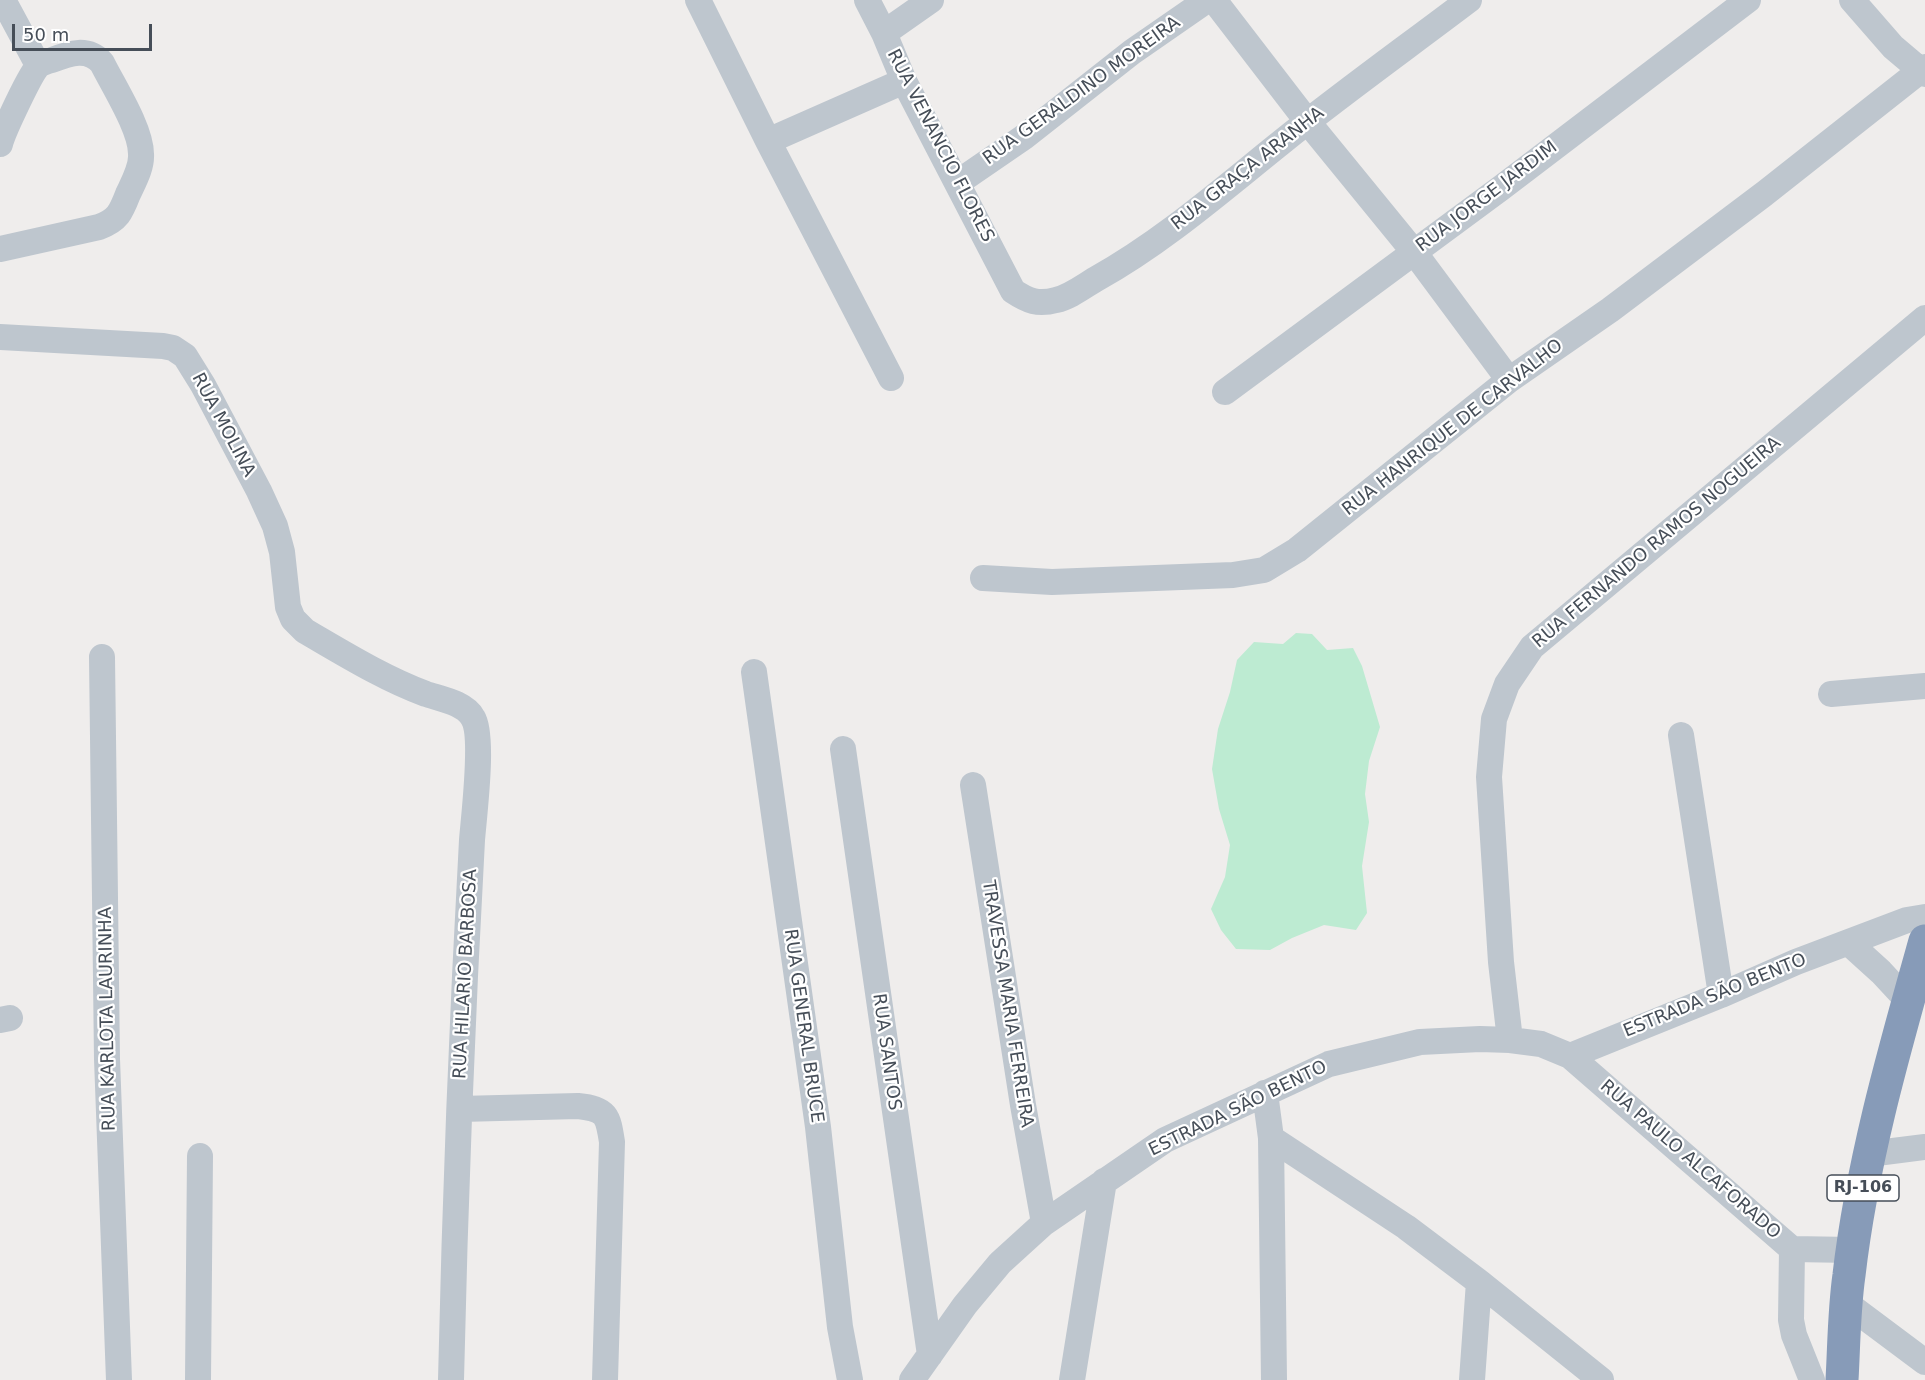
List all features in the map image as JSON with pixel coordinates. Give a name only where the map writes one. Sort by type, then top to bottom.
[{"type":"highway","name":"RJ-106","points":[[1842,1380],[1846,1303],[1852,1250],[1869,1154],[1907,1000],[1925,941]]},
{"type":"street","points":[[3,0],[38,65]]},
{"type":"street","points":[[698,0],[891,378]]},
{"type":"street","name":"RUA VENANCIO FLORES","points":[[867,0],[904,81],[1013,291]]},
{"type":"street","points":[[884,33],[931,0]]},
{"type":"street","name":"RUA GERALDINO MOREIRA","points":[[957,183],[1024,137],[1132,52],[1207,0]]},
{"type":"street","points":[[1214,0],[1307,121],[1414,252],[1509,380]]},
{"type":"street","name":"RUA GRAÇA ARANHA","points":[[1013,291],[1029,301],[1056,300],[1126,262],[1178,225],[1307,121],[1469,0]]},
{"type":"street","name":"RUA JORGE JARDIM","points":[[1225,392],[1501,188],[1748,0]]},
{"type":"street","points":[[1852,0],[1893,47],[1924,71]]},
{"type":"street","points":[[0,144],[38,65],[69,53],[95,55],[102,63],[139,138],[141,156],[138,172],[121,212],[111,222],[99,227],[0,249]]},
{"type":"street","name":"RUA HANRIQUE DE CARVALHO","points":[[983,578],[1052,582],[1233,575],[1264,570],[1297,550],[1509,380],[1619,303],[1924,71]]},
{"type":"street","points":[[768,141],[904,81]]},
{"type":"street","name":"RUA FERNANDO RAMOS NOGUEIRA","points":[[1510,1040],[1500,951],[1489,777],[1494,718],[1507,684],[1532,647],[1925,318]]},
{"type":"street","name":"RUA MOLINA","points":[[0,337],[163,346],[173,348],[185,356],[209,395],[259,490],[275,526],[282,552],[288,607],[293,620],[305,631],[341,651]]},
{"type":"street","name":"RUA HILARIO BARBOSA","points":[[341,651],[411,688],[461,706],[475,720],[477,757],[467,932],[452,1380]]},
{"type":"street","name":"RUA KARLOTA LAURINHA","points":[[102,657],[107,1059],[119,1380]]},
{"type":"street","name":"RUA GENERAL BRUCE","points":[[753,672],[818,1127],[840,1326],[850,1380]]},
{"type":"street","points":[[1831,694],[1925,686]]},
{"type":"street","points":[[1681,735],[1721,995]]},
{"type":"street","name":"RUA SANTOS","points":[[843,749],[930,1355]]},
{"type":"street","name":"TRAVESSA MARIA FERREIRA","points":[[974,785],[1017,1071],[1044,1223]]},
{"type":"street","name":"ESTRADA SÃO BENTO","points":[[912,1380],[965,1305],[1000,1263],[1044,1223],[1165,1140],[1265,1093],[1329,1064],[1420,1042],[1510,1040],[1541,1044],[1570,1056],[1796,962],[1907,920],[1925,917]]},
{"type":"street","points":[[1849,943],[1907,1000]]},
{"type":"street","name":"RUA PAULO ALCAFORADO","points":[[1570,1056],[1792,1249],[1852,1250]]},
{"type":"street","points":[[1265,1093],[1271,1138],[1274,1380]]},
{"type":"street","points":[[460,1109],[592,1107],[601,1112],[609,1121],[612,1142],[604,1380]]},
{"type":"street","points":[[1271,1138],[1406,1227],[1601,1380]]},
{"type":"street","points":[[1869,1154],[1925,1147]]},
{"type":"street","points":[[198,1380],[200,1156]]},
{"type":"street","points":[[1072,1380],[1104,1181]]},
{"type":"street","points":[[1792,1249],[1792,1328],[1812,1380]]},
{"type":"street","points":[[1472,1380],[1479,1282]]},
{"type":"street","points":[[1846,1303],[1925,1362]]},
{"type":"green space","points":[[1296,633],[1312,634],[1327,650],[1353,648],[1362,666],[1380,727],[1369,761],[1365,794],[1369,822],[1362,866],[1367,913],[1356,930],[1324,925],[1270,950],[1236,949],[1221,930],[1211,909],[1225,877],[1230,845],[1219,809],[1212,769],[1218,729],[1237,660],[1254,642],[1283,644]]}]
